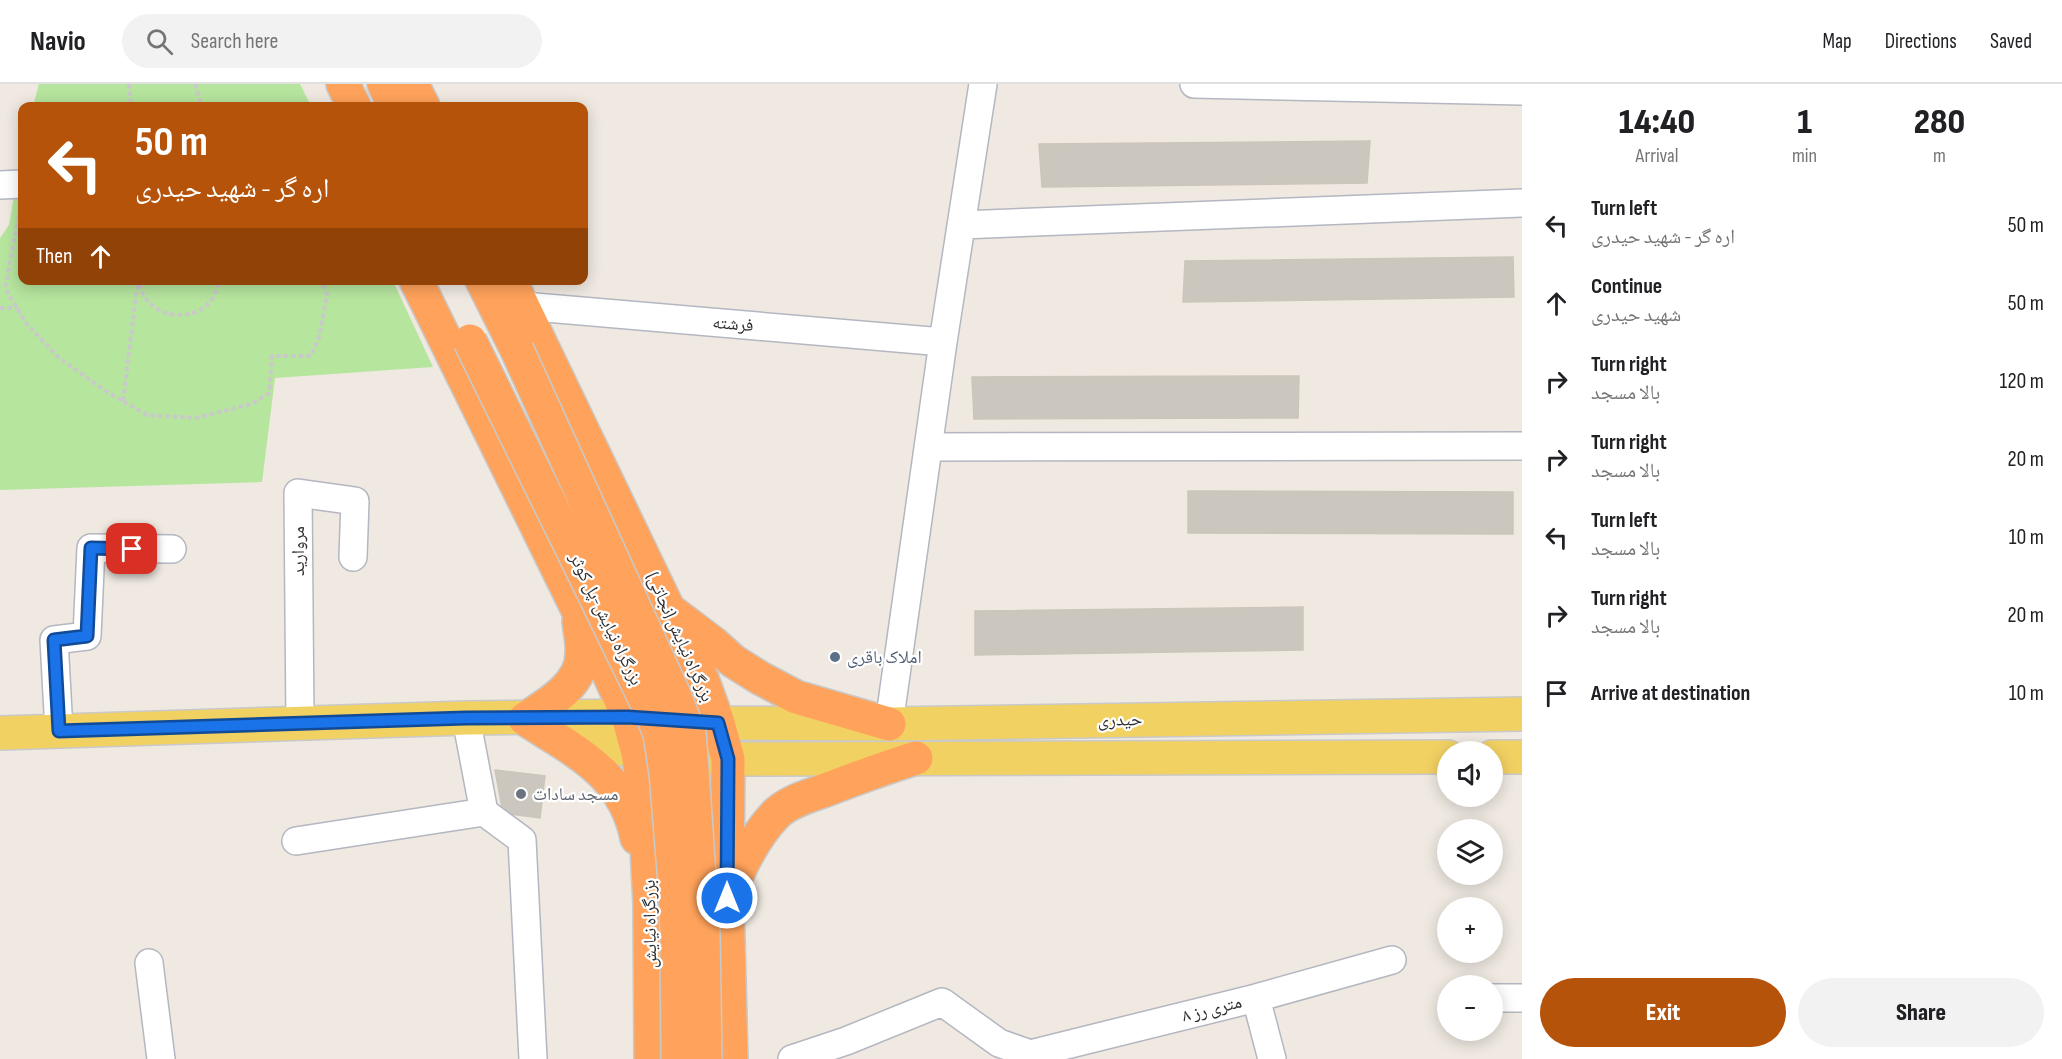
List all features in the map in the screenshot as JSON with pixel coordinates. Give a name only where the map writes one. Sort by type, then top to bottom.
[{"type":"highway","points":[[319,84],[328,102]]},
{"type":"highway","points":[[343,84],[352,102]]},
{"type":"highway","points":[[384,84],[393,102]]},
{"type":"highway","points":[[412,84],[421,102]]},
{"type":"highway","points":[[418,285],[577,607],[628,717],[638,753]]},
{"type":"highway","name":"بزرگراه نیایش-پل کوثر","points":[[442,285],[589,583],[660,734],[666,773],[675,883],[678,1059]]},
{"type":"highway","name":"بزرگراه نیایش-پل کوثر","points":[[484,285],[517,350],[669,684],[689,733],[701,904],[705,1059]]},
{"type":"highway","name":"بزرگراه نیایش (نجاتی)","points":[[517,293],[702,679],[718,723],[728,759],[727,898],[731,1059]]},
{"type":"highway","points":[[577,607],[583,655],[576,676],[550,703],[525,719],[591,762],[614,784],[633,819],[650,905]]},
{"type":"highway","points":[[669,610],[713,642],[733,661],[769,683],[796,697],[888,724]]},
{"type":"highway","name":"بزرگراه نیایش","points":[[638,753],[644,790],[650,905],[651,1059]]},
{"type":"highway","points":[[727,898],[744,859],[766,826],[779,812],[800,799],[916,758]]},
{"type":"highway","points":[[650,905],[668,873],[682,865],[696,865],[710,872],[727,898]]},
{"type":"main road","name":"حیدری","points":[[525,719],[628,717],[718,723],[888,724],[1522,714]]},
{"type":"main road","points":[[0,733],[466,718],[525,719]]},
{"type":"main road","name":"حیدری","points":[[525,719],[638,753],[728,759],[1437,757]]},
{"type":"main road","points":[[1503,757],[1522,757]]},
{"type":"street","points":[[888,724],[983,84]]},
{"type":"street","points":[[1194,84],[1522,91]]},
{"type":"street","points":[[0,185],[18,194]]},
{"type":"street","points":[[961,225],[1522,203]]},
{"type":"street","name":"فرشته","points":[[517,293],[944,342]]},
{"type":"street","points":[[928,447],[1522,446]]},
{"type":"street","name":"مروارید","points":[[300,723],[298,493],[355,501],[353,557]]},
{"type":"street","points":[[59,731],[54,640],[87,636],[91,548],[172,549]]},
{"type":"street","points":[[466,718],[484,812],[522,840],[533,1059]]},
{"type":"street","points":[[296,841],[484,812]]},
{"type":"street","name":"۸ متری رز","points":[[1033,1057],[1392,960]]},
{"type":"street","points":[[149,963],[161,1059]]},
{"type":"street","points":[[1256,998],[1272,1059]]},
{"type":"street","points":[[1503,998],[1522,998]]},
{"type":"street","points":[[792,1059],[847,1050],[942,1002],[999,1042],[1033,1057]]},
{"type":"path","points":[[129,84],[131,102]]},
{"type":"path","points":[[195,84],[201,102]]},
{"type":"path","points":[[18,213],[5,288],[17,308],[27,323],[58,357],[107,392],[147,415],[196,418],[251,404],[269,393],[272,356],[311,356],[319,338],[327,295],[324,285]]},
{"type":"path","points":[[123,401],[138,285]]},
{"type":"path","points":[[140,285],[145,297],[156,309],[172,316],[189,315],[204,308],[215,295],[218,285]]},
{"type":"path","points":[[0,308],[17,308]]},
{"type":"green space","points":[[39,84],[300,84],[309,102],[34,102]]},
{"type":"green space","points":[[18,172],[18,285],[395,285],[433,367],[275,378],[262,482],[0,490],[0,238],[9,225]]},
{"type":"building","points":[[1370,141],[1367,183],[1042,187],[1039,144]]},
{"type":"building","points":[[1513,257],[1514,297],[1183,302],[1185,261]]},
{"type":"building","points":[[1299,376],[1298,418],[974,419],[972,377]]},
{"type":"building","points":[[1188,491],[1513,492],[1513,534],[1188,533]]},
{"type":"building","points":[[1303,607],[1303,650],[975,655],[975,611]]},
{"type":"building","name":"مسجد سادات","points":[[495,770],[545,776],[540,818],[503,813]]},
{"type":"place","name":"املاک باقری","points":[[835,657]]},
{"type":"place","name":"مسجد سادات","points":[[521,794]]},
{"type":"route","points":[[132,549],[91,548],[87,636],[54,640],[59,731],[466,718],[628,717],[718,723],[728,759],[727,898]]}]
